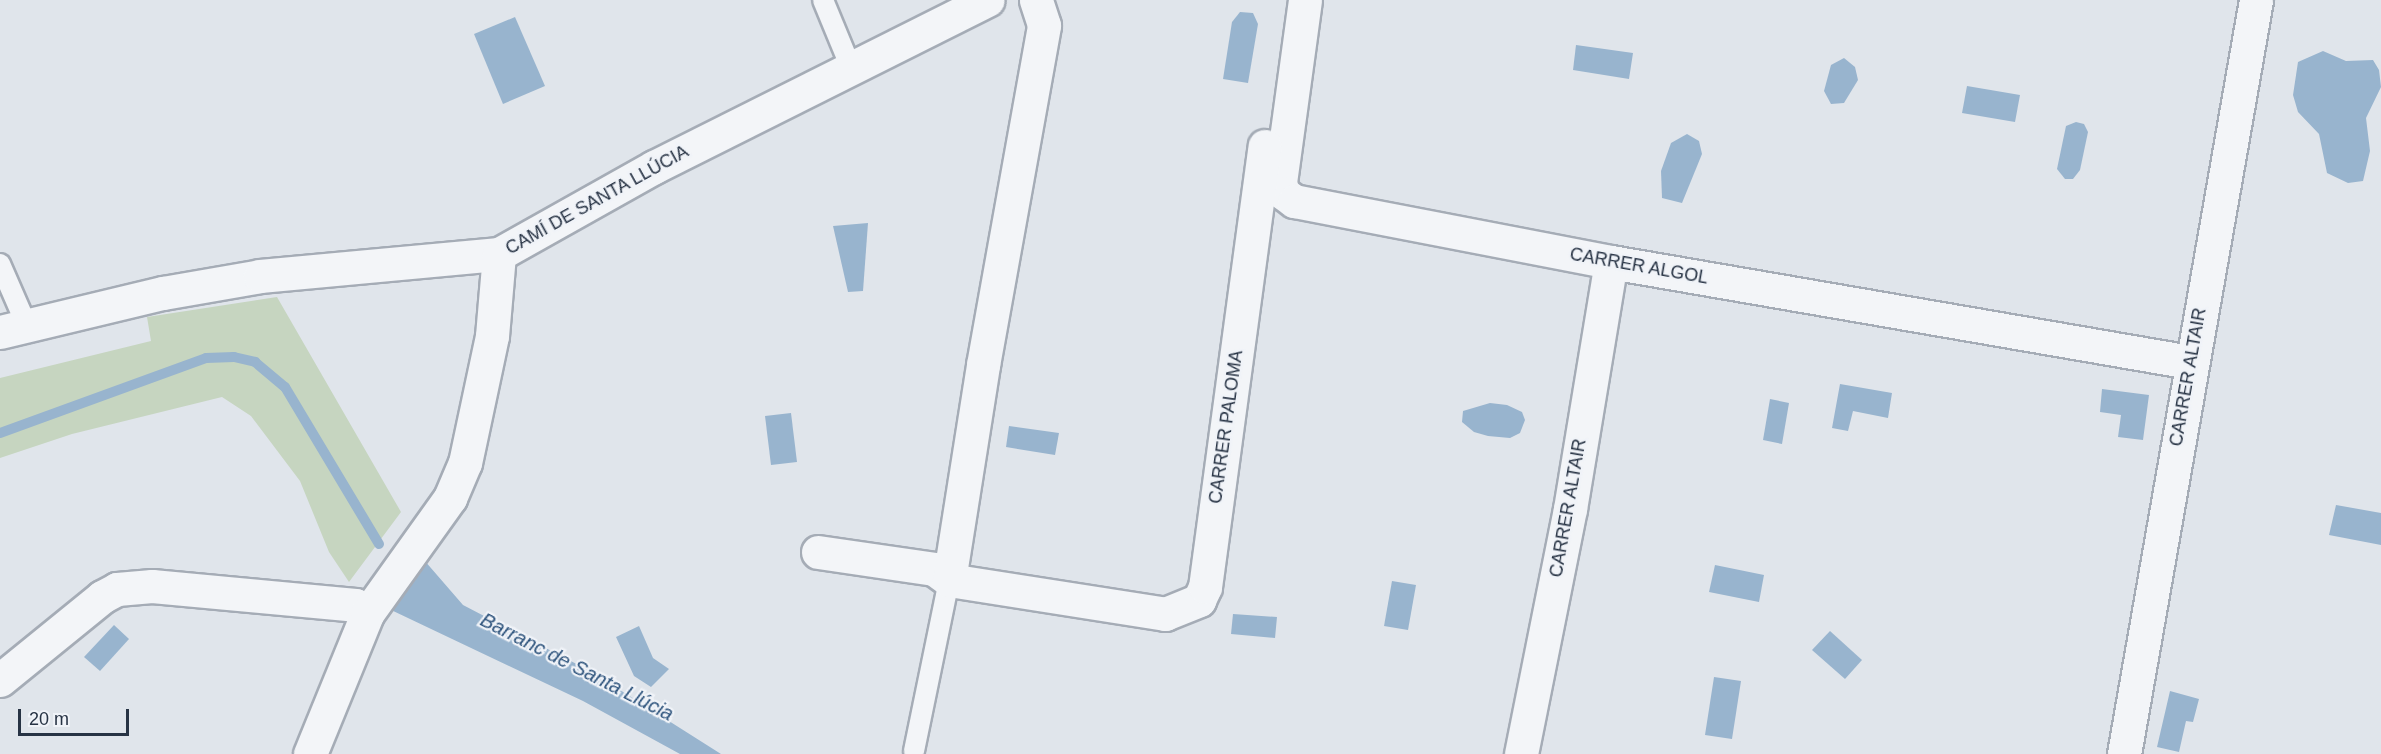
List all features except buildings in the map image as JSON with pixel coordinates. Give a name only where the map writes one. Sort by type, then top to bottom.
[{"type":"street","name":"CAMÍ DE SANTA LLÚCIA","points":[[13,329],[163,293],[260,276],[499,254],[654,167],[987,0]]},
{"type":"street","points":[[949,580],[983,365],[1044,25],[1036,0]]},
{"type":"street","name":"CARRER PALOMA","points":[[818,552],[934,569],[949,580],[1165,614],[1199,600],[1205,587],[1285,0]]},
{"type":"street","name":"CARRER ALGOL","points":[[1305,0],[1280,183],[1283,193],[1294,201],[1611,262],[2190,362]]},
{"type":"street","name":"CARRER ALTAIR","points":[[2124,754],[2190,362],[2256,0]]},
{"type":"street","points":[[310,754],[367,614],[450,498],[465,463],[492,336],[499,254]]},
{"type":"street","name":"CARRER ALTAIR","points":[[1521,754],[1570,509],[1611,262]]},
{"type":"street","points":[[0,680],[102,597],[117,589],[153,586],[355,605],[367,614]]},
{"type":"lane","points":[[823,0],[851,68]]},
{"type":"lane","points":[[0,264],[13,329]]},
{"type":"lane","points":[[914,751],[949,580]]},
{"type":"green space","points":[[277,297],[401,512],[349,582],[329,552],[300,481],[251,416],[222,397],[72,434],[0,458],[0,378],[151,341],[147,317]]},
{"type":"water","points":[[1240,12],[1253,13],[1258,24],[1248,83],[1223,79],[1232,22]]},
{"type":"water","points":[[515,17],[545,86],[503,104],[474,34]]},
{"type":"water","points":[[1576,45],[1633,53],[1629,79],[1573,70]]},
{"type":"water","points":[[2323,51],[2346,61],[2373,60],[2379,70],[2381,87],[2366,118],[2370,151],[2363,181],[2348,183],[2327,173],[2319,134],[2298,112],[2293,95],[2298,62]]},
{"type":"water","points":[[1844,58],[1855,67],[1858,80],[1844,103],[1831,104],[1824,91],[1831,65]]},
{"type":"water","points":[[1967,86],[2020,95],[2015,122],[1962,113]]},
{"type":"water","points":[[2076,122],[2084,124],[2088,132],[2080,170],[2073,179],[2065,179],[2057,169],[2066,126]]},
{"type":"water","points":[[1687,134],[1699,141],[1702,154],[1682,203],[1662,198],[1661,171],[1671,143]]},
{"type":"water","points":[[868,223],[863,291],[848,292],[833,226]]},
{"type":"water","points":[[1840,384],[1892,393],[1888,418],[1853,411],[1848,431],[1832,428]]},
{"type":"water","points":[[2102,389],[2149,395],[2143,440],[2118,437],[2121,415],[2100,412]]},
{"type":"water","points":[[1770,399],[1789,403],[1782,444],[1763,440]]},
{"type":"water","points":[[1490,403],[1507,405],[1522,412],[1525,420],[1520,433],[1510,438],[1488,436],[1474,432],[1462,422],[1463,411]]},
{"type":"water","points":[[791,413],[797,462],[771,465],[765,416]]},
{"type":"water","points":[[1009,426],[1059,433],[1055,455],[1006,447]]},
{"type":"water","points":[[2336,505],[2381,513],[2381,545],[2329,535]]},
{"type":"water","points":[[424,560],[463,605],[590,671],[721,754],[680,754],[583,701],[389,609]]},
{"type":"water","points":[[1715,565],[1764,575],[1759,602],[1709,592]]},
{"type":"water","points":[[1392,581],[1416,585],[1408,630],[1384,626]]},
{"type":"water","points":[[1233,614],[1277,617],[1275,638],[1231,634]]},
{"type":"water","points":[[114,625],[129,639],[100,671],[84,657]]},
{"type":"water","points":[[639,626],[653,658],[669,669],[651,687],[634,676],[616,637]]},
{"type":"water","points":[[1830,631],[1862,660],[1845,679],[1812,650]]},
{"type":"water","points":[[1714,677],[1741,681],[1732,739],[1705,735]]},
{"type":"water","points":[[2170,691],[2199,699],[2193,722],[2186,721],[2179,752],[2157,747]]},
{"type":"waterway","name":"Barranc de Santa Llúcia","points":[[0,433],[206,358],[234,357],[255,362],[285,387],[379,544]]}]
